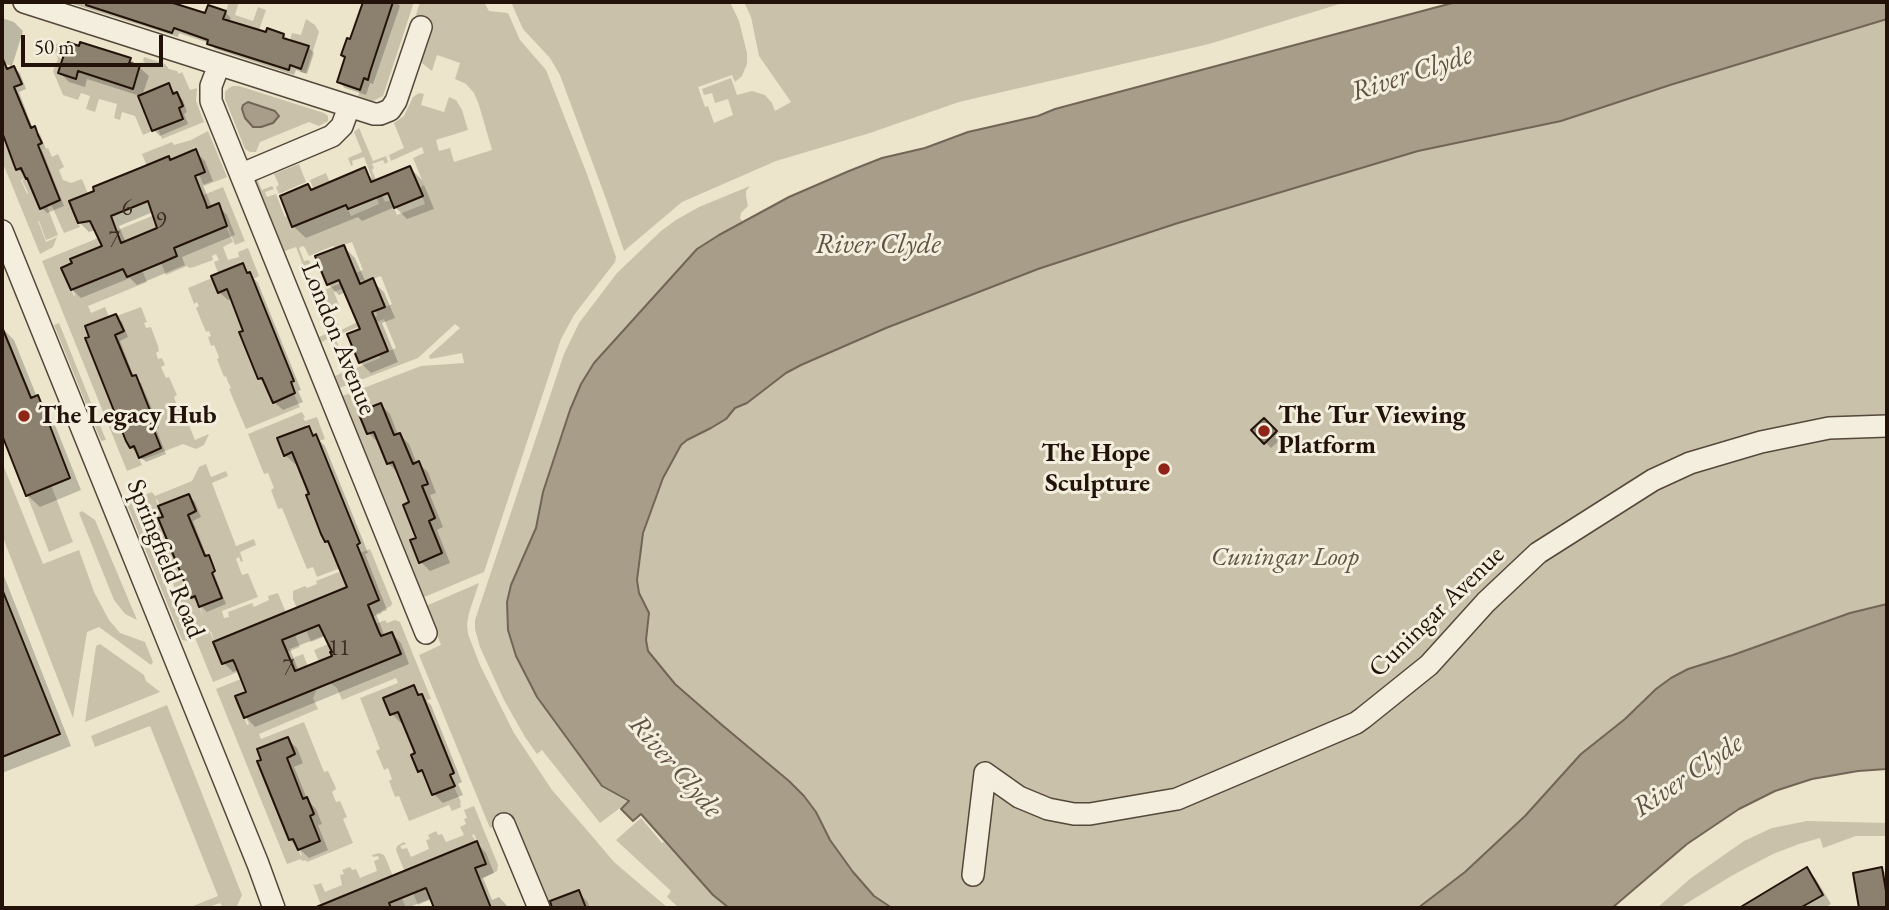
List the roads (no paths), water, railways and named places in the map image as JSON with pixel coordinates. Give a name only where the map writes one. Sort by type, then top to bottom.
[{"type":"street","points":[[24,2],[374,114],[390,110],[396,101],[421,27]]},
{"type":"street","name":"London Avenue","points":[[219,65],[210,96],[426,633]]},
{"type":"street","points":[[242,174],[332,136],[342,126],[349,107]]},
{"type":"street","name":"Springfield Road","points":[[2,231],[274,908]]},
{"type":"street","name":"Cuningar Avenue","points":[[973,875],[985,773],[1019,797],[1074,814],[1166,802],[1188,795],[1356,723],[1421,672],[1486,602],[1538,553],[1653,480],[1690,463],[1761,442],[1829,428],[1887,426]]},
{"type":"street","points":[[504,824],[539,908]]},
{"type":"water","name":"River Clyde","points":[[1456,2],[1887,2],[1887,19],[1561,121],[1418,151],[1178,223],[1038,269],[886,328],[801,365],[747,403],[735,408],[726,419],[687,440],[681,445],[663,478],[643,533],[637,580],[639,593],[649,613],[646,640],[648,651],[675,684],[804,796],[853,872],[874,896],[892,908],[729,908],[713,895],[641,814],[633,821],[621,809],[629,801],[602,786],[537,697],[516,656],[508,630],[507,602],[511,585],[536,528],[543,492],[570,410],[594,363],[697,249],[789,197],[849,171],[968,132],[1038,116],[1055,109]]},
{"type":"water","points":[[248,102],[275,111],[279,116],[273,123],[253,127],[245,118],[242,109]]},
{"type":"water","name":"River Clyde","points":[[1887,604],[1887,769],[1812,779],[1775,791],[1739,809],[1687,844],[1612,908],[1418,908],[1465,872],[1525,816],[1581,754],[1671,678],[1688,669],[1850,613]]},
{"type":"place","name":"The Legacy Hub","points":[[24,416]]},
{"type":"place","name":"The Tur Viewing Platform","points":[[1264,431]]},
{"type":"place","name":"The Hope Sculpture","points":[[1164,469]]},
{"type":"park label","name":"Cuningar Loop","points":[[1285,558]]}]
